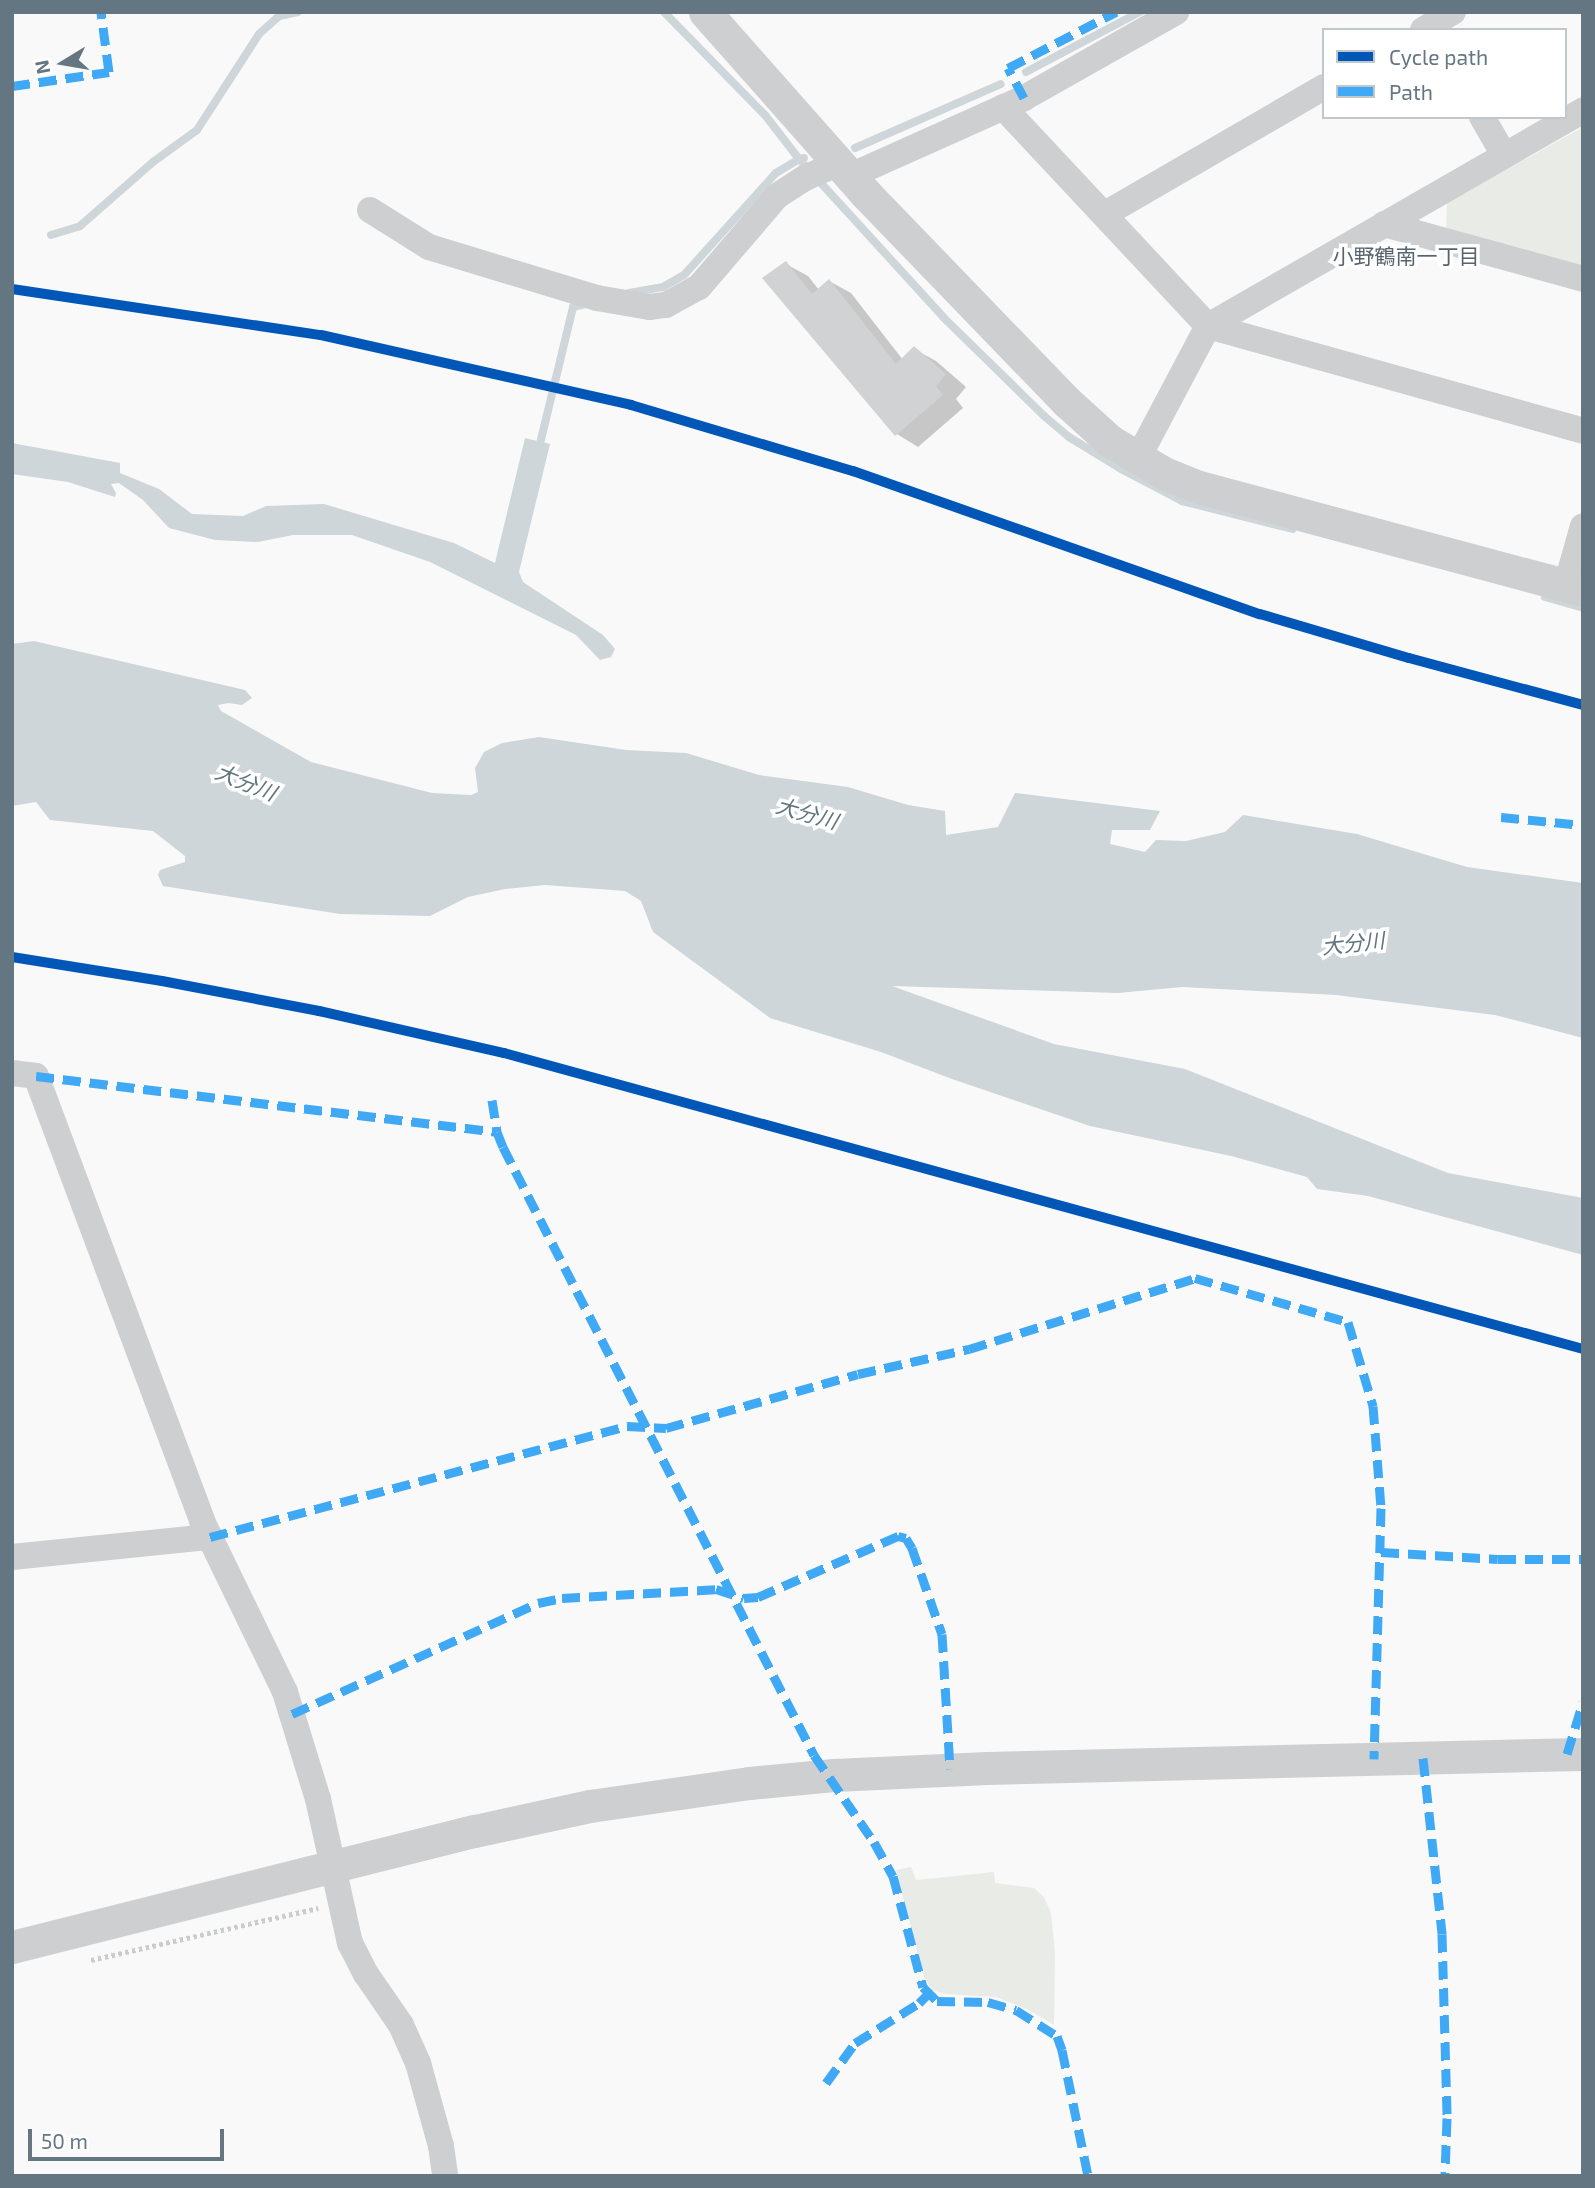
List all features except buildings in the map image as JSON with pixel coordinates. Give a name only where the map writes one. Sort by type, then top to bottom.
[{"type":"street","points":[[705,12],[844,169],[1074,410],[1110,441],[1138,458],[1181,481],[1211,491],[1575,588],[1583,526]]},
{"type":"street","points":[[370,210],[429,247],[451,255],[597,298],[649,307],[666,305],[699,286],[777,197],[805,178],[844,169],[1003,107],[1176,12]]},
{"type":"street","points":[[1105,214],[1322,88]]},
{"type":"street","points":[[1003,107],[1208,326],[1583,431]]},
{"type":"street","points":[[1138,458],[1208,326],[1583,110]]},
{"type":"street","points":[[1483,119],[1504,155]]},
{"type":"street","points":[[1384,224],[1583,279]]},
{"type":"street","points":[[12,1073],[36,1076],[173,1448],[210,1537],[285,1692],[335,1867],[356,1958],[401,2025],[418,2063],[441,2146],[445,2176]]},
{"type":"street","points":[[12,1557],[210,1537]]},
{"type":"street","points":[[12,1947],[475,1831],[590,1806],[736,1785],[834,1775],[987,1768],[1583,1754]]},
{"type":"path","points":[[88,1961],[318,1908],[324,1910]]},
{"type":"shaded area","points":[[1583,127],[1583,269],[1446,230],[1447,203]]},
{"type":"shaded area","points":[[911,1867],[916,1880],[994,1872],[995,1883],[1034,1888],[1044,1897],[1051,1913],[1055,1952],[1054,2025],[1027,2009],[996,1997],[946,1994],[932,1990],[924,1977],[896,1870]]},
{"type":"water","points":[[525,438],[550,444],[519,572],[523,582],[603,635],[615,649],[611,657],[600,660],[576,635],[430,562],[352,535],[293,535],[258,542],[215,540],[169,528],[143,500],[119,483],[111,484],[116,493],[115,497],[68,482],[12,474],[12,443],[120,463],[120,473],[159,489],[192,514],[243,516],[266,506],[324,504],[454,543],[495,563]]},
{"type":"water","name":"大分川","points":[[34,641],[245,690],[252,698],[242,705],[218,705],[221,711],[311,762],[432,793],[471,795],[478,792],[475,768],[484,752],[502,743],[539,737],[626,750],[686,753],[759,775],[848,787],[908,805],[945,811],[946,835],[998,827],[1015,793],[1160,811],[1150,830],[1112,830],[1110,844],[1145,852],[1156,840],[1186,841],[1225,832],[1243,815],[1357,834],[1467,867],[1583,883],[1583,1038],[1495,1015],[1336,995],[1182,987],[1118,993],[892,986],[1054,1044],[1185,1069],[1448,1173],[1583,1198],[1583,1255],[1368,1196],[1317,1189],[1307,1177],[1231,1156],[1090,1126],[881,1052],[770,1018],[653,932],[641,901],[625,891],[545,885],[505,889],[468,897],[430,916],[340,914],[163,886],[158,875],[160,870],[185,862],[185,856],[153,831],[50,820],[36,802],[12,806],[12,644]]},
{"type":"waterway","points":[[51,235],[80,226],[153,162],[197,130],[259,34],[279,16],[298,12]]},
{"type":"waterway","points":[[664,12],[765,115],[799,159],[804,158]]},
{"type":"waterway","points":[[1026,72],[1140,12]]},
{"type":"waterway","points":[[855,148],[1001,84]]},
{"type":"waterway","points":[[629,293],[663,287],[684,275],[776,173],[799,159],[944,318],[1069,437],[1121,469],[1182,501],[1293,529]]},
{"type":"waterway","points":[[538,452],[573,307],[586,304]]},
{"type":"waterway","points":[[1545,597],[1583,608]]},
{"type":"marked path","points":[[12,86],[109,72],[101,12]]},
{"type":"marked path","points":[[1024,98],[1008,68],[1116,12]]},
{"type":"marked path","points":[[1501,817],[1583,825]]},
{"type":"marked path","points":[[36,1076],[497,1132]]},
{"type":"marked path","points":[[492,1100],[497,1132],[503,1147],[814,1755],[874,1842],[893,1876],[923,1987],[937,2001],[988,2002],[1016,2010],[1057,2036],[1088,2176]]},
{"type":"marked path","points":[[210,1537],[627,1426],[666,1428],[858,1374],[969,1349],[1195,1278],[1348,1322],[1373,1406],[1381,1508],[1374,1759]]},
{"type":"marked path","points":[[292,1714],[538,1603],[562,1598],[716,1589],[744,1598],[758,1597],[898,1536],[906,1538],[912,1548],[942,1634],[950,1769]]},
{"type":"marked path","points":[[1381,1552],[1498,1559],[1583,1559]]},
{"type":"marked path","points":[[1567,1754],[1583,1702]]},
{"type":"marked path","points":[[1423,1758],[1442,1934],[1447,2118],[1445,2176]]},
{"type":"marked path","points":[[826,2083],[855,2043],[919,2003],[928,1994]]},
{"type":"cycle path","points":[[12,289],[321,335],[631,405],[853,471],[1260,614],[1583,705]]},
{"type":"cycle path","points":[[12,957],[162,981],[319,1011],[504,1053],[1583,1349]]},
{"type":"district","name":"小野鶴南一丁目","points":[[1406,256]]}]
